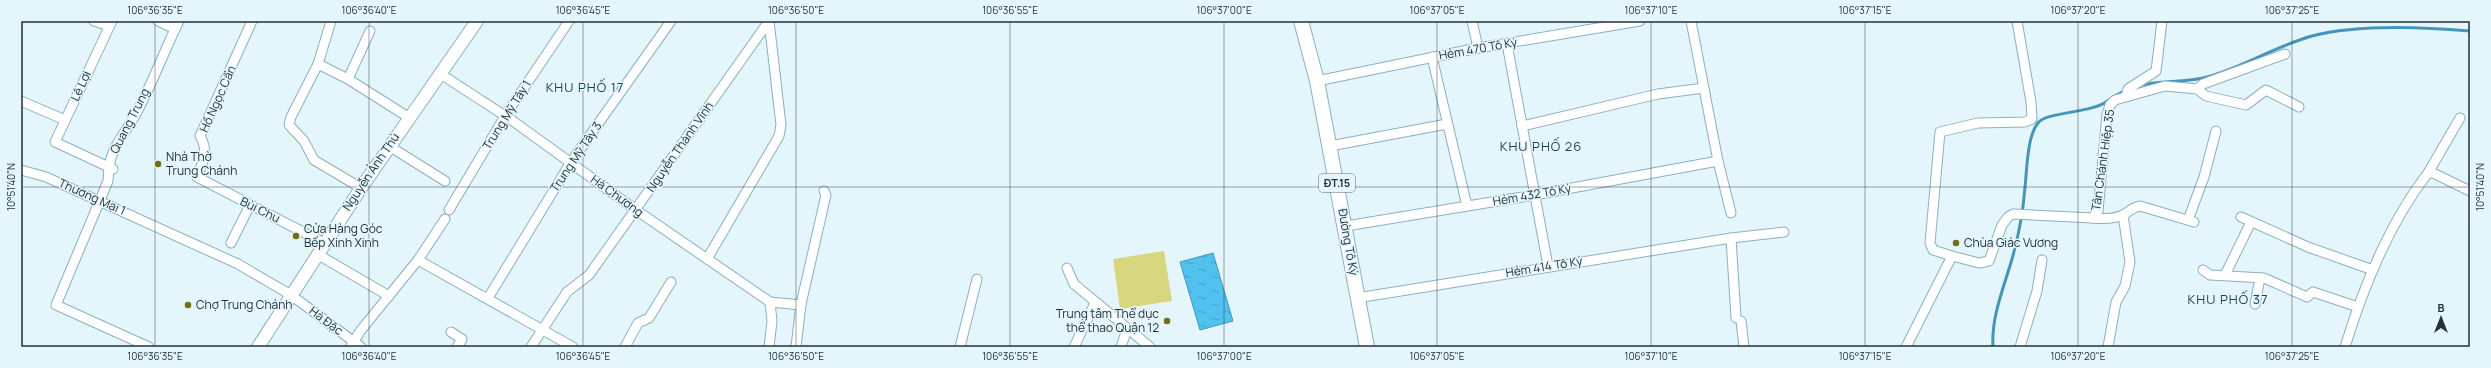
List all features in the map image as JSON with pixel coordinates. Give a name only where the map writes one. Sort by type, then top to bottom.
[{"type":"main road","name":"Nguyễn Ảnh Thủ","points":[[258,347],[317,254],[408,117],[477,21]]},
{"type":"main road","name":"Đường Tô Ký","points":[[1301,21],[1317,81],[1346,226],[1357,298],[1367,347]]},
{"type":"street","points":[[94,21],[110,24]]},
{"type":"street","points":[[158,21],[177,25]]},
{"type":"street","name":"Hồ Ngọc Cẩn","points":[[197,177],[206,155],[205,144],[200,136],[252,21]]},
{"type":"street","points":[[331,21],[318,64],[291,117],[289,125],[304,141],[314,160],[361,188]]},
{"type":"street","name":"Trung Mỹ Tây 1","points":[[355,345],[389,296],[418,260],[447,215],[505,116],[569,21]]},
{"type":"street","name":"Trung Mỹ Tây 3","points":[[488,298],[571,162],[671,21]]},
{"type":"street","points":[[707,259],[779,136],[781,125],[769,21]]},
{"type":"street","name":"Nguyễn Thành Vĩnh","points":[[531,347],[567,292],[589,275],[769,21]]},
{"type":"street","points":[[1472,21],[1478,48]]},
{"type":"street","name":"Hẻm 470 Tô Ký","points":[[1317,81],[1478,48],[1640,21]]},
{"type":"street","points":[[1691,21],[1718,161],[1731,213]]},
{"type":"street","points":[[1906,347],[1952,256],[1934,250],[1930,243],[1940,132],[1975,124],[2022,122],[2032,119],[2031,102],[2017,21]]},
{"type":"street","points":[[2126,93],[2156,71],[2162,21]]},
{"type":"street","name":"Lê Lợi","points":[[110,24],[55,142],[111,168]]},
{"type":"street","name":"Quang Trung","points":[[150,347],[56,305],[101,202],[108,181],[116,142],[133,119],[177,25]]},
{"type":"street","points":[[348,79],[370,32]]},
{"type":"street","points":[[1508,44],[1548,266]]},
{"type":"street","points":[[2197,89],[2203,84],[2285,54]]},
{"type":"street","points":[[1432,57],[1467,206]]},
{"type":"street","points":[[318,64],[348,79],[408,117]]},
{"type":"street","name":"Hà Chương","points":[[439,73],[505,116],[636,210],[770,302],[801,305]]},
{"type":"street","name":"Tân Chánh Hiệp 35","points":[[1952,256],[1987,262],[1991,259],[2004,220],[2008,216],[2024,214],[2092,218],[2098,211],[2108,108],[2115,100],[2126,93],[2165,86],[2197,89],[2206,96],[2246,105],[2266,90],[2299,107]]},
{"type":"street","points":[[1522,126],[1658,94],[1704,88]]},
{"type":"street","points":[[21,101],[65,120]]},
{"type":"street","points":[[2345,347],[2358,307],[2373,270],[2403,212],[2460,118]]},
{"type":"street","points":[[1330,146],[1448,124]]},
{"type":"street","points":[[2092,218],[2106,219],[2123,215],[2133,208],[2140,206],[2191,221],[2216,131]]},
{"type":"street","points":[[389,146],[445,181]]},
{"type":"street","name":"Hẻm 432 Tô Ký","points":[[1346,226],[1534,195],[1718,161]]},
{"type":"street","name":"Thương Mại 1","points":[[24,171],[46,177],[156,225],[238,264],[291,295]]},
{"type":"street","points":[[2428,173],[2433,173],[2470,191]]},
{"type":"street","name":"Bùi Chu","points":[[197,177],[324,244]]},
{"type":"street","points":[[796,347],[801,305],[826,195],[824,191]]},
{"type":"street","points":[[231,244],[250,205]]},
{"type":"street","points":[[2108,347],[2116,302],[2125,286],[2130,262],[2123,215]]},
{"type":"street","points":[[2241,217],[2308,247],[2373,270]]},
{"type":"street","points":[[2225,275],[2251,222]]},
{"type":"street","name":"Hẻm 414 Tô Ký","points":[[1357,298],[1548,266],[1731,238],[1784,232]]},
{"type":"street","points":[[1731,238],[1738,319],[1744,347]]},
{"type":"street","points":[[317,254],[389,296]]},
{"type":"street","points":[[418,260],[573,347]]},
{"type":"street","points":[[2020,347],[2037,291],[2042,260]]},
{"type":"street","points":[[1067,268],[1074,284],[1095,303],[1150,347]]},
{"type":"street","points":[[2203,270],[2210,275],[2260,278],[2307,298],[2313,292],[2358,307]]},
{"type":"street","points":[[2255,304],[2260,278]]},
{"type":"street","points":[[960,347],[977,279]]},
{"type":"street","points":[[627,346],[638,323],[649,318],[671,282]]},
{"type":"street","name":"Hà Đặc","points":[[291,295],[355,345]]},
{"type":"street","points":[[769,347],[772,321],[770,302]]},
{"type":"street","points":[[1074,347],[1095,303]]},
{"type":"street","points":[[1121,347],[1127,329]]},
{"type":"street","points":[[451,332],[462,339],[457,347]]},
{"type":"shaded area","points":[[1164,251],[1172,301],[1120,309],[1113,259]]},
{"type":"water","points":[[1213,253],[1233,321],[1200,330],[1180,262]]},
{"type":"waterway","points":[[2141,85],[2207,77],[2234,68],[2299,40],[2330,32],[2370,28],[2432,28],[2470,31]]},
{"type":"waterway","points":[[2113,97],[2126,90]]},
{"type":"waterway","points":[[1993,347],[1996,313],[2020,223],[2028,154],[2034,129],[2038,123],[2050,116],[2092,108],[2109,100]]},
{"type":"place","name":"Nhà Thờ Trung Chánh","points":[[158,164]]},
{"type":"place","name":"Cửa Hàng Góc Bếp Xinh Xinh","points":[[296,236]]},
{"type":"place","name":"Chùa Giác Vương","points":[[1956,243]]},
{"type":"place","name":"Chợ Trung Chánh","points":[[188,305]]},
{"type":"place","name":"Trung tâm Thể dục thể thao Quận 12","points":[[1167,321]]},
{"type":"district","name":"KHU PHỐ 17","points":[[585,87]]},
{"type":"district","name":"KHU PHỐ 26","points":[[1541,146]]},
{"type":"district","name":"KHU PHỐ 37","points":[[2228,299]]}]
